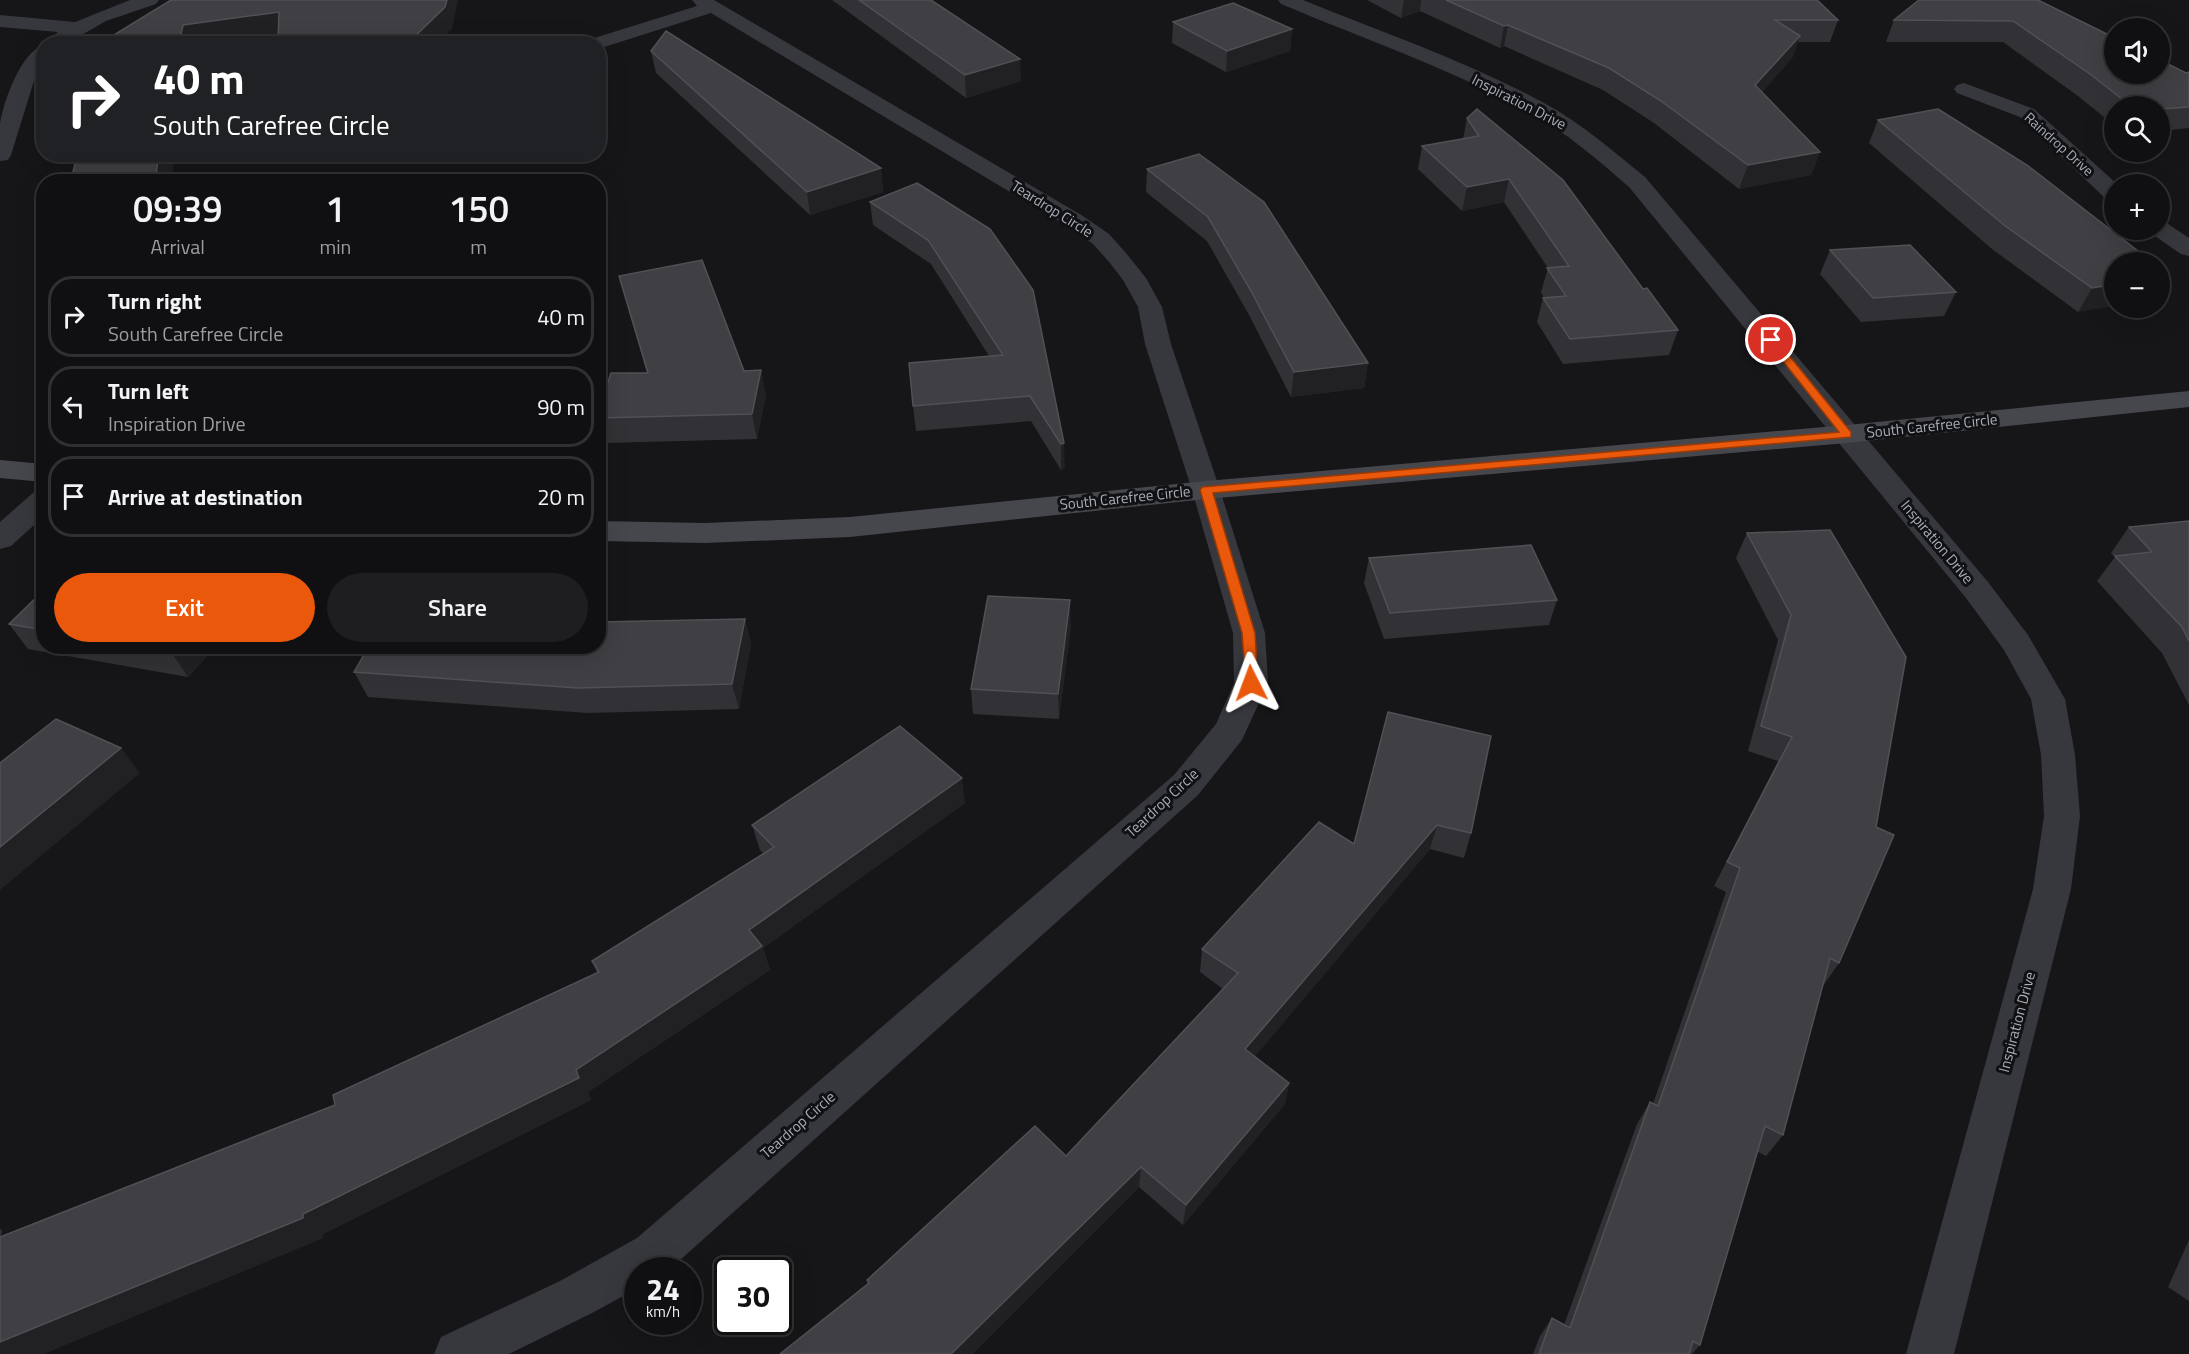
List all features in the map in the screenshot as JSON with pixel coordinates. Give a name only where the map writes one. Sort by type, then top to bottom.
[{"type":"main road","name":"South Carefree Circle","points":[[606,531],[705,533],[850,527],[1206,490],[1847,434],[2189,399]]},
{"type":"main road","points":[[0,469],[36,472]]},
{"type":"street","points":[[64,36],[103,16],[150,0]]},
{"type":"street","name":"Inspiration Drive","points":[[1287,0],[1464,73],[1539,109],[1590,142],[1637,182],[1800,374],[1977,590],[2017,643],[2048,699],[2058,755],[2062,816],[2052,889],[1930,1354]]},
{"type":"street","name":"Teardrop Circle","points":[[458,1354],[576,1297],[653,1254],[1186,784],[1230,731],[1251,683],[1249,633],[1206,490],[1158,344],[1150,308],[1134,278],[1101,239],[1075,221],[706,3],[606,40]]},
{"type":"street","points":[[0,21],[76,28]]},
{"type":"street","points":[[0,155],[29,66],[36,59]]},
{"type":"street","name":"Raindrop Drive","points":[[1964,89],[2027,113],[2104,185]]},
{"type":"street","points":[[2170,236],[2189,249]]},
{"type":"street","points":[[0,539],[36,505]]},
{"type":"building","points":[[171,0],[447,0],[445,7],[415,36],[278,36],[279,12],[183,25],[181,36],[112,36]]},
{"type":"building","points":[[859,0],[931,0],[1020,59],[965,75]]},
{"type":"building","points":[[1446,0],[1817,0],[1838,20],[1775,20],[1800,36],[1755,85],[1820,152],[1748,165],[1661,101],[1609,68]]},
{"type":"building","points":[[1919,0],[2038,0],[2104,33],[2104,84],[2170,84],[2170,65],[2186,73],[2189,72],[2189,107],[2170,108],[2170,96],[2118,96],[2013,21],[1894,20]]},
{"type":"building","points":[[1233,3],[1292,29],[1227,51],[1173,22]]},
{"type":"building","points":[[666,31],[881,168],[807,192],[651,51]]},
{"type":"building","points":[[1477,109],[1563,180],[1643,289],[1647,288],[1678,330],[1570,339],[1543,298],[1566,296],[1547,268],[1569,266],[1509,179],[1467,187],[1422,146],[1479,136],[1467,118]]},
{"type":"building","points":[[1938,109],[2027,165],[2104,225],[2104,240],[2124,240],[2139,252],[2104,252],[2104,286],[2092,288],[2004,225],[1878,120]]},
{"type":"building","points":[[1199,154],[1264,202],[1368,363],[1294,372],[1208,217],[1147,169]]},
{"type":"building","points":[[76,162],[158,162],[156,174],[72,174]]},
{"type":"building","points":[[917,183],[990,229],[1033,290],[1064,443],[1061,444],[1030,396],[913,406],[909,363],[1003,355],[928,240],[870,202]]},
{"type":"building","points":[[1910,245],[1956,292],[1873,298],[1830,250]]},
{"type":"building","points":[[702,260],[744,371],[761,370],[752,414],[606,418],[606,388],[611,373],[648,373],[619,276]]},
{"type":"building","points":[[2189,521],[2189,641],[2182,627],[2115,556],[2152,552],[2129,527]]},
{"type":"building","points":[[1830,530],[1906,657],[1876,827],[1894,835],[1839,963],[1830,958],[1783,1135],[1765,1126],[1700,1345],[1693,1341],[1689,1354],[1539,1354],[1552,1318],[1570,1328],[1650,1102],[1658,1106],[1740,868],[1727,862],[1792,737],[1761,726],[1791,615],[1747,533]]},
{"type":"building","points":[[1531,545],[1557,600],[1390,613],[1369,558]]},
{"type":"building","points":[[988,596],[1070,600],[1058,694],[971,689]]},
{"type":"building","points":[[36,598],[36,629],[9,624]]},
{"type":"building","points":[[745,619],[732,684],[578,688],[354,672],[364,654],[606,654],[606,622]]},
{"type":"building","points":[[1388,712],[1491,736],[1471,833],[1437,825],[1245,1049],[1289,1083],[1186,1205],[1141,1167],[951,1354],[780,1354],[869,1283],[867,1280],[1035,1126],[1066,1156],[1238,973],[1202,949],[1319,822],[1354,844]]},
{"type":"building","points":[[56,719],[121,748],[0,847],[0,763]]},
{"type":"building","points":[[900,726],[962,778],[749,930],[762,946],[576,1070],[579,1078],[303,1214],[303,1218],[0,1342],[0,1237],[335,1105],[333,1095],[599,972],[592,961],[774,847],[752,825]]},
{"type":"route","points":[[1251,683],[1249,633],[1206,490],[1847,434],[1771,340]]}]
